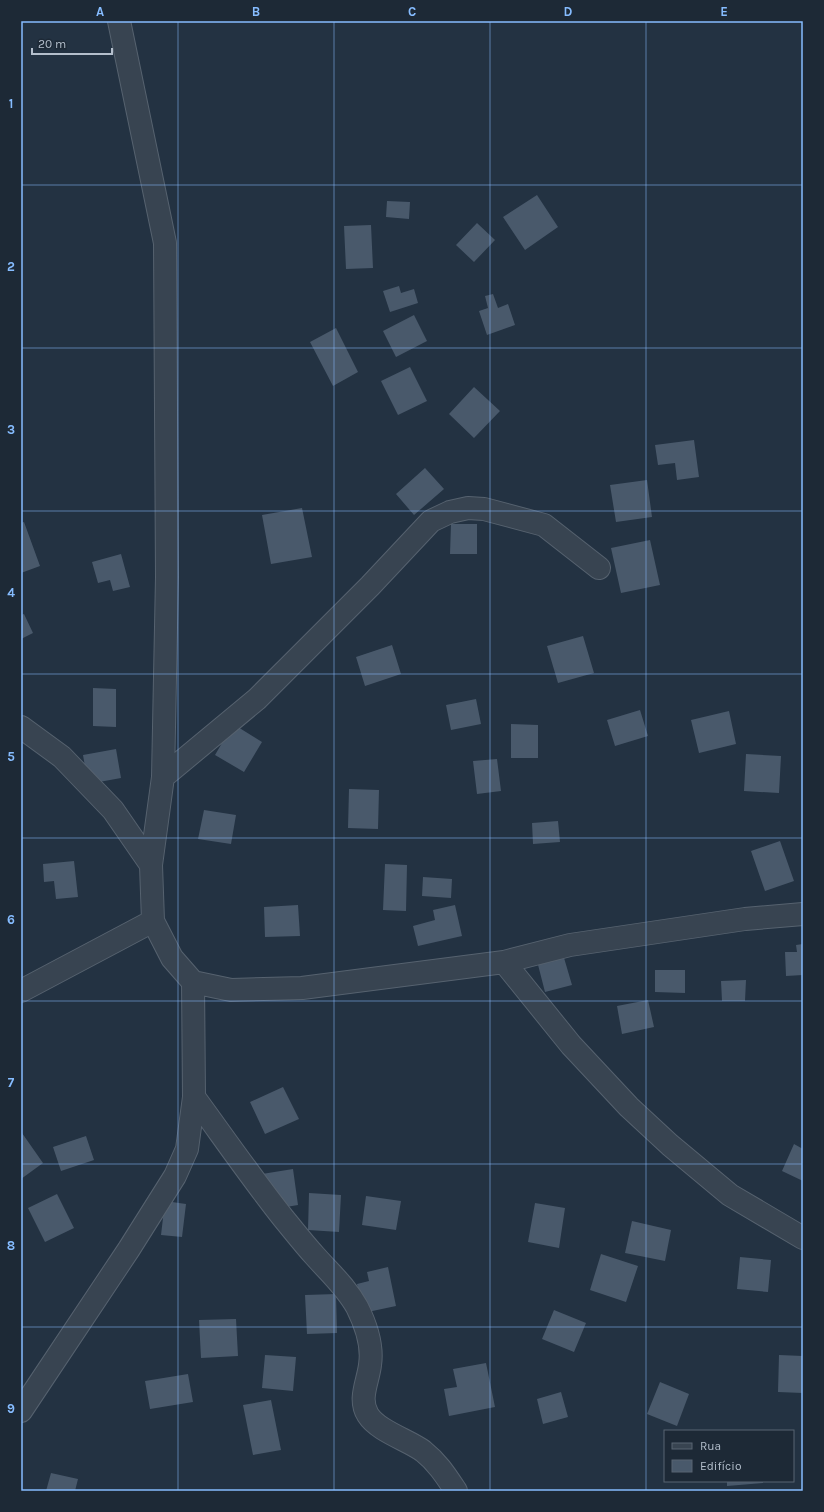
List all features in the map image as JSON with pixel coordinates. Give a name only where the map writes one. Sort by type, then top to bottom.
[{"type":"street","points":[[119,21],[165,243],[167,576],[163,777],[151,865],[153,921],[172,958],[193,982],[231,990],[302,988],[504,962],[570,945],[745,919],[803,914]]},
{"type":"street","points":[[163,777],[258,699],[432,521],[450,512],[468,508],[484,509],[544,525],[599,568]]},
{"type":"street","points":[[21,727],[62,757],[108,805],[151,865]]},
{"type":"street","points":[[21,991],[153,921]]},
{"type":"street","points":[[504,962],[571,1045],[629,1107],[670,1145],[730,1195],[803,1238]]},
{"type":"street","points":[[21,1411],[129,1249],[175,1176],[187,1149],[194,1097],[193,982]]},
{"type":"street","points":[[194,1097],[283,1218],[315,1256],[346,1289],[357,1308],[366,1329],[371,1348],[370,1366],[364,1397],[368,1415],[379,1427],[423,1451],[439,1465],[456,1491]]},
{"type":"building","points":[[537,195],[558,227],[525,250],[503,217]]},
{"type":"building","points":[[387,201],[410,202],[409,219],[386,217]]},
{"type":"building","points":[[477,223],[495,240],[474,262],[456,245]]},
{"type":"building","points":[[371,225],[373,268],[346,269],[344,226]]},
{"type":"building","points":[[399,286],[401,293],[414,289],[418,303],[390,312],[383,291]]},
{"type":"building","points":[[493,294],[498,308],[508,304],[515,325],[487,335],[479,311],[488,308],[485,296]]},
{"type":"building","points":[[414,315],[427,341],[396,357],[383,331]]},
{"type":"building","points":[[336,328],[358,372],[333,386],[310,342]]},
{"type":"building","points":[[410,367],[427,401],[398,415],[381,381]]},
{"type":"building","points":[[474,387],[500,411],[474,438],[449,414]]},
{"type":"building","points":[[694,440],[699,477],[677,480],[675,463],[658,465],[655,445]]},
{"type":"building","points":[[425,468],[444,489],[414,515],[396,494]]},
{"type":"building","points":[[647,480],[652,517],[616,522],[610,485]]},
{"type":"building","points":[[302,508],[312,557],[271,564],[262,515]]},
{"type":"building","points":[[24,522],[40,566],[21,573],[21,523]]},
{"type":"building","points":[[451,524],[477,524],[477,554],[450,554]]},
{"type":"building","points":[[650,540],[660,585],[621,593],[611,548]]},
{"type":"building","points":[[121,554],[130,587],[113,591],[110,580],[98,583],[92,562]]},
{"type":"building","points":[[24,614],[33,633],[21,639],[21,615]]},
{"type":"building","points":[[583,636],[594,673],[558,683],[547,646]]},
{"type":"building","points":[[392,645],[401,674],[365,686],[356,657]]},
{"type":"building","points":[[93,688],[116,689],[116,727],[93,726]]},
{"type":"building","points":[[476,699],[481,724],[451,730],[446,705]]},
{"type":"building","points":[[640,710],[648,736],[615,746],[607,720]]},
{"type":"building","points":[[729,711],[736,744],[699,753],[691,720]]},
{"type":"building","points":[[233,724],[262,742],[244,772],[215,755]]},
{"type":"building","points":[[511,724],[538,725],[538,758],[511,758]]},
{"type":"building","points":[[116,749],[121,778],[88,784],[83,755]]},
{"type":"building","points":[[746,754],[781,756],[779,793],[744,791]]},
{"type":"building","points":[[497,759],[501,791],[477,794],[473,761]]},
{"type":"building","points":[[349,789],[379,790],[378,829],[348,828]]},
{"type":"building","points":[[204,810],[236,815],[231,844],[198,839]]},
{"type":"building","points":[[558,821],[560,842],[533,844],[532,823]]},
{"type":"building","points":[[780,841],[794,881],[765,891],[751,851]]},
{"type":"building","points":[[74,861],[78,897],[56,899],[54,881],[44,882],[43,864]]},
{"type":"building","points":[[385,864],[407,865],[406,911],[383,910]]},
{"type":"building","points":[[423,877],[452,879],[451,898],[422,896]]},
{"type":"building","points":[[298,905],[300,936],[265,937],[264,907]]},
{"type":"building","points":[[455,905],[462,936],[418,946],[413,926],[435,920],[433,910]]},
{"type":"building","points":[[803,944],[803,975],[786,976],[785,952],[797,952],[796,945]]},
{"type":"building","points":[[562,951],[572,985],[545,992],[536,957]]},
{"type":"building","points":[[655,970],[685,970],[685,993],[655,992]]},
{"type":"building","points":[[746,980],[745,1001],[722,1001],[721,981]]},
{"type":"building","points":[[648,1000],[654,1027],[622,1034],[617,1006]]},
{"type":"building","points":[[283,1087],[299,1119],[265,1134],[250,1102]]},
{"type":"building","points":[[22,1133],[43,1163],[21,1179],[21,1134]]},
{"type":"building","points":[[86,1136],[94,1160],[61,1171],[53,1147]]},
{"type":"building","points":[[794,1144],[803,1149],[803,1181],[782,1171]]},
{"type":"building","points":[[293,1169],[298,1205],[268,1210],[262,1174]]},
{"type":"building","points":[[309,1193],[341,1195],[339,1232],[308,1230]]},
{"type":"building","points":[[57,1194],[74,1228],[45,1242],[28,1208]]},
{"type":"building","points":[[366,1196],[401,1201],[396,1230],[362,1225]]},
{"type":"building","points":[[165,1201],[186,1204],[182,1237],[161,1235]]},
{"type":"building","points":[[535,1203],[565,1208],[559,1248],[528,1242]]},
{"type":"building","points":[[632,1221],[671,1230],[665,1261],[625,1253]]},
{"type":"building","points":[[601,1254],[638,1266],[626,1302],[590,1290]]},
{"type":"building","points":[[740,1257],[771,1260],[768,1292],[737,1289]]},
{"type":"building","points":[[388,1267],[396,1306],[363,1313],[357,1284],[369,1281],[367,1272]]},
{"type":"building","points":[[336,1294],[337,1333],[307,1334],[305,1295]]},
{"type":"building","points":[[554,1310],[586,1323],[574,1352],[542,1339]]},
{"type":"building","points":[[236,1319],[238,1356],[201,1358],[199,1320]]},
{"type":"building","points":[[265,1355],[296,1357],[293,1391],[262,1388]]},
{"type":"building","points":[[779,1355],[803,1356],[803,1393],[778,1392]]},
{"type":"building","points":[[486,1363],[495,1407],[449,1416],[444,1389],[457,1387],[453,1369]]},
{"type":"building","points":[[188,1374],[193,1402],[150,1409],[145,1381]]},
{"type":"building","points":[[660,1382],[689,1394],[677,1426],[647,1414]]},
{"type":"building","points":[[561,1392],[568,1417],[543,1424],[537,1399]]},
{"type":"building","points":[[271,1400],[281,1450],[253,1455],[243,1405]]},
{"type":"building","points":[[51,1473],[78,1479],[75,1491],[46,1491]]},
{"type":"building","points":[[727,1482],[763,1482],[763,1483],[727,1486]]}]
